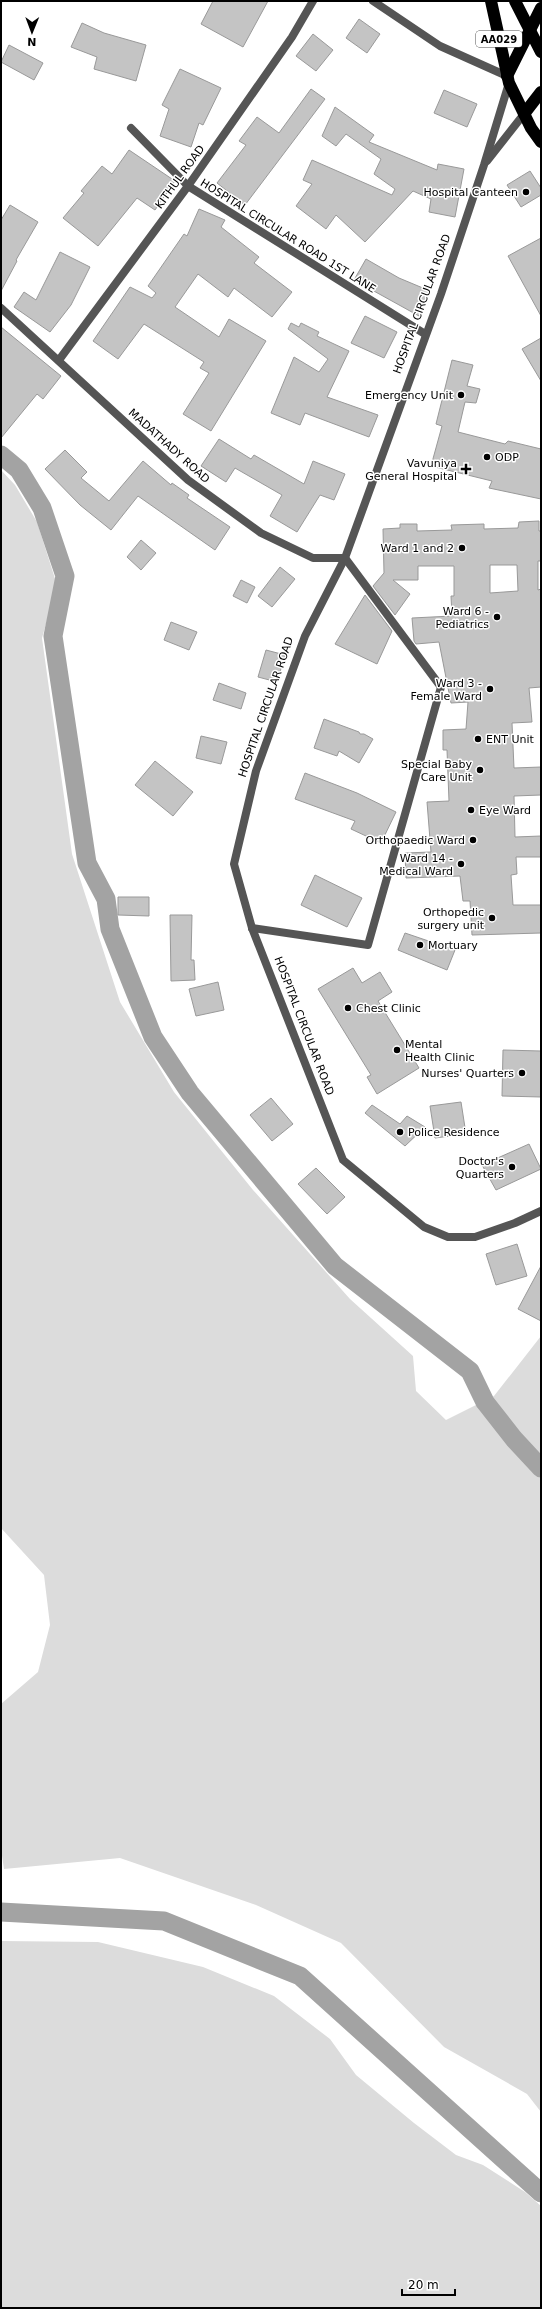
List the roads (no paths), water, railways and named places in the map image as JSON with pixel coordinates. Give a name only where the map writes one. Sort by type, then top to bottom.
[{"type":"highway","name":"AA029","points":[[491,1],[508,80]]},
{"type":"highway","name":"AA029","points":[[516,1],[541,52]]},
{"type":"highway","points":[[541,8],[530,29],[508,80],[524,114],[541,142]]},
{"type":"highway","name":"HOSPITAL CIRCULAR ROAD","points":[[524,114],[541,92]]},
{"type":"street","name":"KITHUL ROAD","points":[[59,360],[188,186],[292,36],[313,1]]},
{"type":"street","points":[[373,1],[440,46],[508,80]]},
{"type":"street","name":"HOSPITAL CIRCULAR ROAD","points":[[508,80],[484,165],[441,294],[425,334],[345,558],[305,636],[256,771],[234,864],[252,928],[343,1160],[424,1227],[448,1237],[476,1237],[515,1223],[541,1211]]},
{"type":"street","name":"HOSPITAL CIRCULAR ROAD","points":[[484,165],[524,114]]},
{"type":"street","name":"HOSPITAL CIRCULAR ROAD 1ST LANE","points":[[131,128],[188,186],[425,334]]},
{"type":"street","name":"MADATHADY ROAD","points":[[1,308],[188,480],[261,533],[313,558],[345,558]]},
{"type":"street","points":[[252,928],[368,945],[441,687],[345,558]]},
{"type":"waterway","points":[[1,455],[19,470],[42,508],[65,576],[53,636],[87,863],[106,899],[110,929],[153,1037],[190,1093],[335,1266],[470,1371],[485,1402],[514,1439],[541,1468]]},
{"type":"waterway","points":[[1,1912],[164,1921],[300,1976],[541,2193]]},
{"type":"place","name":"Hospital Canteen","points":[[526,192]]},
{"type":"place","name":"Emergency Unit","points":[[461,395]]},
{"type":"place","name":"ODP","points":[[487,457]]},
{"type":"place","name":"Vavuniya General Hospital","points":[[466,469]]},
{"type":"place","name":"Ward 1 and 2","points":[[462,548]]},
{"type":"place","name":"Ward 6 - Pediatrics","points":[[497,617]]},
{"type":"place","name":"Ward 3 - Female Ward","points":[[490,689]]},
{"type":"place","name":"ENT Unit","points":[[478,739]]},
{"type":"place","name":"Special Baby Care Unit","points":[[480,770]]},
{"type":"place","name":"Eye Ward","points":[[471,810]]},
{"type":"place","name":"Orthopaedic Ward","points":[[473,840]]},
{"type":"place","name":"Ward 14 - Medical Ward","points":[[461,864]]},
{"type":"place","name":"Orthopedic surgery unit","points":[[492,918]]},
{"type":"place","name":"Mortuary","points":[[420,945]]},
{"type":"place","name":"Chest Clinic","points":[[348,1008]]},
{"type":"place","name":"Mental Health Clinic","points":[[397,1050]]},
{"type":"place","name":"Nurses' Quarters","points":[[522,1073]]},
{"type":"place","name":"Police Residence","points":[[400,1132]]},
{"type":"place","name":"Doctor's Quarters","points":[[512,1167]]}]
